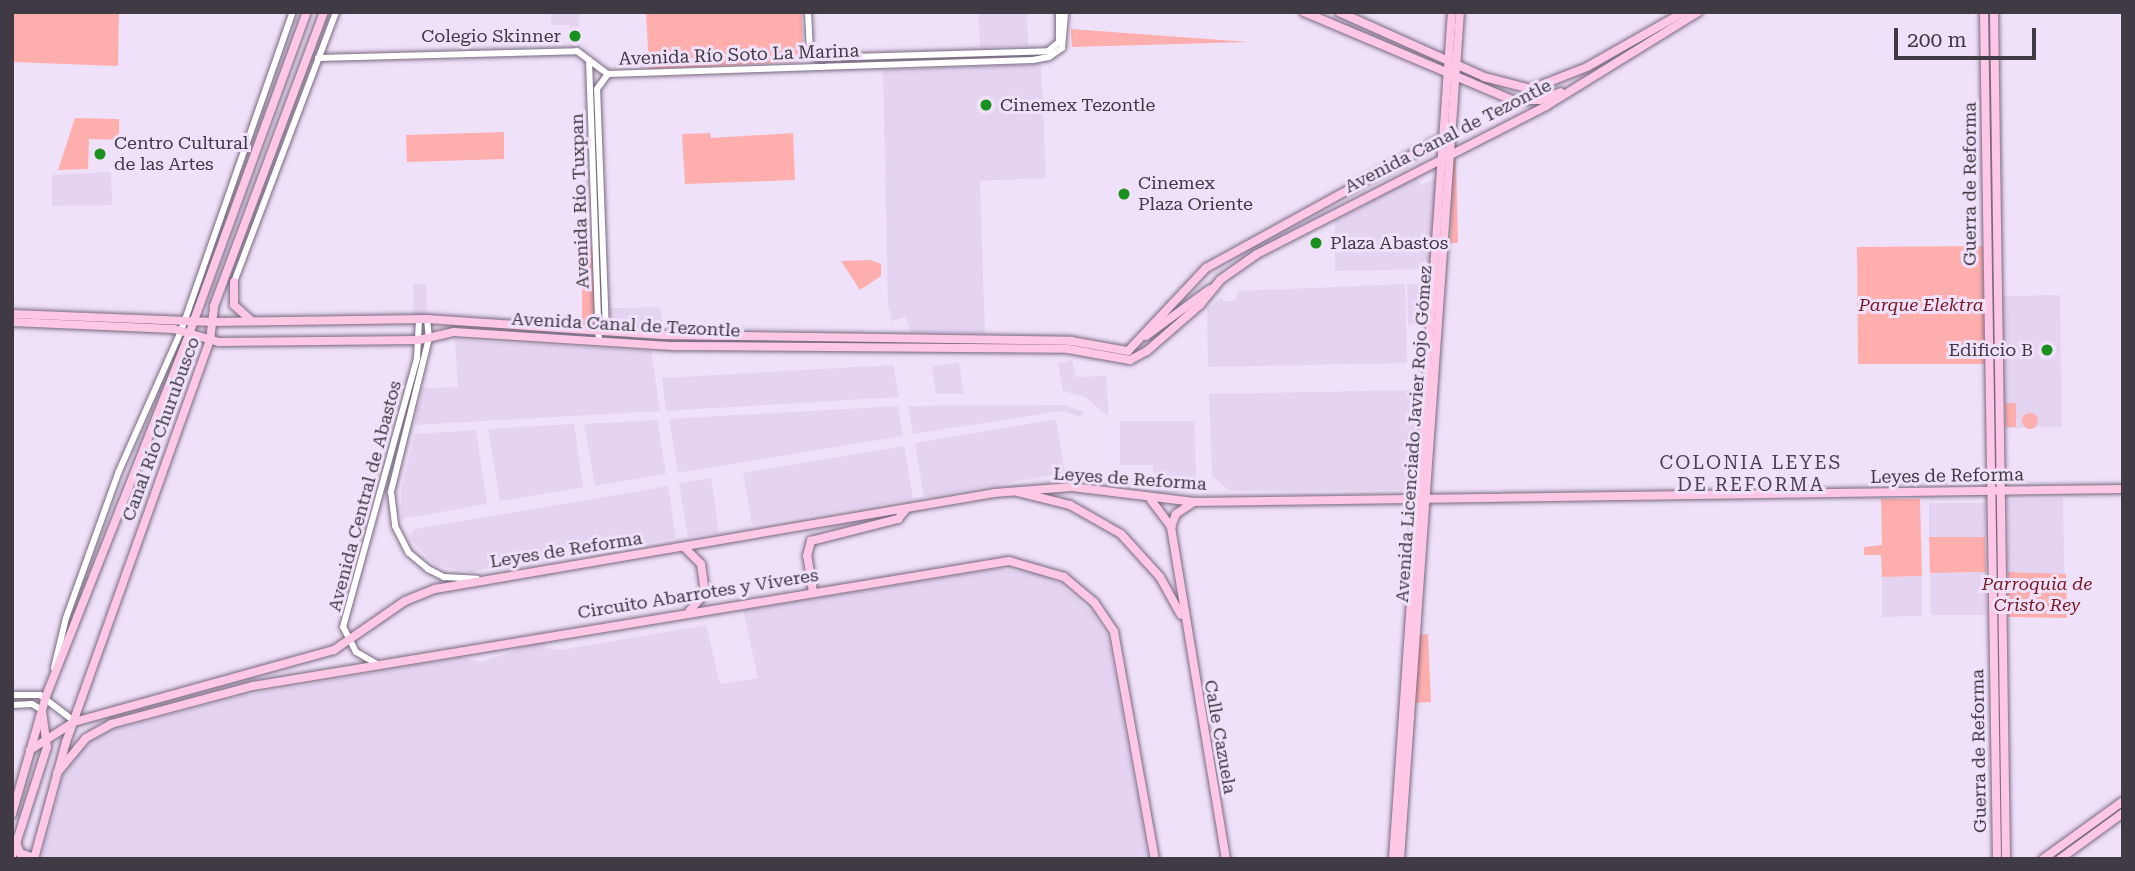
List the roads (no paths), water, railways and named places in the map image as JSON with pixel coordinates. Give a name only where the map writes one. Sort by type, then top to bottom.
[{"type":"main road","name":"Canal Río Churubusco","points":[[12,814],[45,698],[250,169],[307,12]]},
{"type":"main road","name":"Canal Río Churubusco","points":[[34,859],[74,722],[210,340],[216,300],[324,12]]},
{"type":"main road","points":[[1304,12],[1453,78],[1512,100],[1540,100],[1570,88]]},
{"type":"main road","points":[[1339,12],[1454,64],[1520,89],[1544,86],[1684,12]]},
{"type":"main road","name":"Avenida Licenciado Javier Rojo Gómez","points":[[1452,12],[1454,64]]},
{"type":"main road","name":"Avenida Licenciado Javier Rojo Gómez","points":[[1393,859],[1460,12]]},
{"type":"main road","name":"Avenida Canal de Tezontle","points":[[12,322],[185,332],[210,340],[419,340],[454,332],[606,341],[1068,349],[1123,361],[1147,351],[1236,267],[1448,153],[1524,116],[1698,12]]},
{"type":"main road","name":"Guerra de Reforma","points":[[1984,12],[1998,637],[1997,859]]},
{"type":"main road","name":"Guerra de Reforma","points":[[1994,12],[1995,491]]},
{"type":"main road","name":"Avenida Licenciado Javier Rojo Gómez","points":[[1448,153],[1446,136],[1453,78]]},
{"type":"main road","points":[[1512,100],[1524,116]]},
{"type":"main road","name":"Avenida Canal de Tezontle","points":[[1146,336],[1152,322],[1176,297],[1226,254],[1446,136]]},
{"type":"main road","points":[[248,152],[250,169]]},
{"type":"main road","points":[[1376,173],[1384,175],[1384,187]]},
{"type":"main road","points":[[1330,198],[1328,206],[1338,211]]},
{"type":"main road","points":[[1272,228],[1279,233],[1280,242]]},
{"type":"main road","points":[[1226,254],[1226,262],[1236,267]]},
{"type":"main road","points":[[216,300],[234,282]]},
{"type":"main road","points":[[234,282],[234,305],[252,321]]},
{"type":"main road","name":"Avenida Canal de Tezontle","points":[[12,314],[213,322],[423,319],[607,331],[1071,341],[1123,352],[1133,350],[1146,336],[1213,288]]},
{"type":"main road","points":[[606,341],[607,331]]},
{"type":"main road","name":"Leyes de Reforma","points":[[30,750],[74,722],[349,642],[420,594],[486,578],[1017,491],[1072,487],[1151,500],[1194,502],[2123,489]]},
{"type":"main road","name":"Calle Cazuela","points":[[1017,491],[1070,505],[1121,534],[1160,577],[1184,621]]},
{"type":"main road","name":"Avenida Licenciado Javier Rojo Gómez","points":[[1399,859],[1420,498]]},
{"type":"main road","name":"Calle Cazuela","points":[[1151,500],[1171,527],[1184,621],[1226,859]]},
{"type":"main road","points":[[1171,527],[1177,514],[1194,502]]},
{"type":"main road","points":[[813,592],[807,556],[811,541],[898,519],[906,509]]},
{"type":"main road","points":[[684,547],[701,564],[705,593],[687,611]]},
{"type":"main road","name":"Circuito Abarrotes y Víveres","points":[[57,773],[86,738],[120,721],[253,686],[687,611],[1009,561],[1045,569],[1080,589],[1110,625],[1122,660],[1155,859]]},
{"type":"main road","name":"Guerra de Reforma","points":[[1998,697],[2006,859]]},
{"type":"main road","name":"Canal Río Churubusco","points":[[12,856],[48,737],[42,710]]},
{"type":"main road","points":[[2043,859],[2123,801]]},
{"type":"main road","points":[[2060,859],[2123,813]]},
{"type":"main road","points":[[17,842],[20,853],[34,859]]},
{"type":"street","name":"Canal Río Churubusco","points":[[189,321],[293,12]]},
{"type":"street","points":[[234,282],[336,12]]},
{"type":"street","points":[[1044,55],[1059,42],[1059,12]]},
{"type":"street","points":[[1044,55],[1062,48],[1066,12]]},
{"type":"street","points":[[800,66],[810,53],[807,13]]},
{"type":"street","name":"Avenida Río Soto La Marina","points":[[318,58],[570,51],[589,60],[608,74],[1044,55]]},
{"type":"street","name":"Avenida Río Soto La Marina","points":[[810,53],[828,58],[1044,55]]},
{"type":"street","name":"Avenida Río Tuxpan","points":[[589,60],[606,341]]},
{"type":"street","name":"Avenida Río Tuxpan","points":[[598,205],[597,89],[608,74]]},
{"type":"street","name":"Avenida Central de Abastos","points":[[423,319],[429,338],[391,492],[395,526],[409,553],[428,569],[444,577],[486,578]]},
{"type":"street","name":"Avenida Central de Abastos","points":[[349,642],[343,627],[392,458],[423,319]]},
{"type":"street","name":"Canal Río Churubusco","points":[[52,681],[66,618],[119,471],[185,332]]},
{"type":"street","points":[[349,642],[361,657],[377,664]]},
{"type":"street","points":[[12,695],[45,698],[74,722]]},
{"type":"street","points":[[12,705],[32,704],[42,710]]},
{"type":"place","name":"Colegio Skinner","points":[[575,36]]},
{"type":"place","name":"Cinemex Tezontle","points":[[986,105]]},
{"type":"place","name":"Centro Cultural de las Artes","points":[[100,154]]},
{"type":"place","name":"Cinemex Plaza Oriente","points":[[1124,194]]},
{"type":"place","name":"Plaza Abastos","points":[[1316,243]]},
{"type":"place","name":"Edificio B","points":[[2047,350]]},
{"type":"district","name":"COLONIA LEYES DE REFORMA","points":[[1751,474]]},
{"type":"park label","name":"Parque Elektra","points":[[1921,305]]},
{"type":"park label","name":"Parroquia de Cristo Rey","points":[[2037,595]]}]
